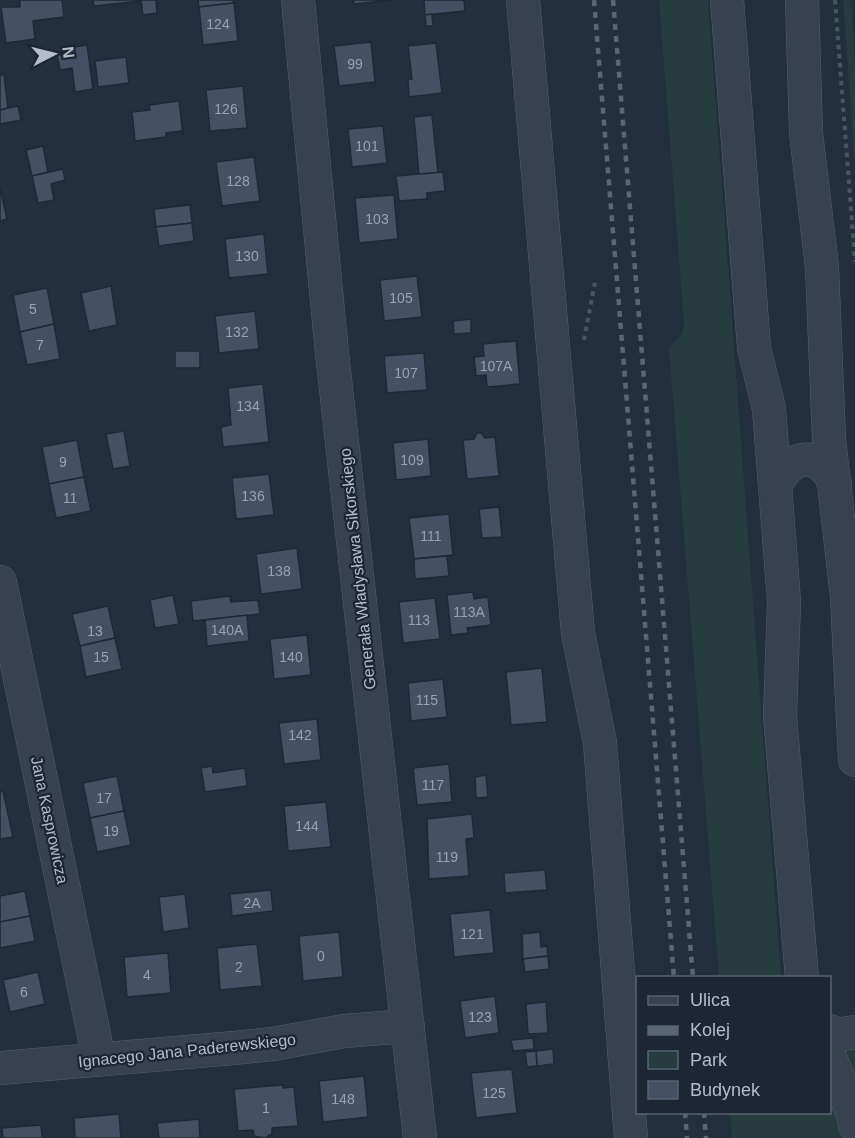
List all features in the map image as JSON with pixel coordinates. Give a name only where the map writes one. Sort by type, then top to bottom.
[{"type":"street","name":"Generała Władysława Sikorskiego","points":[[298,0],[332,352],[420,1138]]},
{"type":"street","points":[[523,0],[578,633],[600,743],[631,1138]]},
{"type":"street","points":[[727,0],[754,348],[769,409],[784,601],[780,716],[802,976]]},
{"type":"street","points":[[802,0],[806,133],[822,267],[829,439],[836,484],[847,597],[855,760]]},
{"type":"street","points":[[775,488],[780,476],[788,466],[803,460],[822,465],[831,473],[836,484]]},
{"type":"street","name":"Jana Kasprowicza","points":[[0,582],[99,1059]]},
{"type":"street","name":"Ignacego Jana Paderewskiego","points":[[0,1068],[273,1044],[344,1031],[408,1026]]},
{"type":"street","points":[[831,1032],[837,1035],[855,1032]]},
{"type":"street","points":[[831,1060],[850,1106],[855,1125]]},
{"type":"path","points":[[835,0],[855,262]]},
{"type":"green space","points":[[659,0],[708,0],[781,976],[719,976],[669,348],[682,334],[684,324]]},
{"type":"green space","points":[[843,0],[851,0],[855,65],[855,165]]},
{"type":"green space","points":[[855,1018],[855,1138],[732,1138],[730,1114],[831,1114],[831,1020]]},
{"type":"building","points":[[20,0],[62,0],[64,17],[33,21],[35,39],[6,43],[1,7],[20,7]]},
{"type":"building","points":[[93,0],[141,0],[141,1],[94,6]]},
{"type":"building","points":[[141,0],[156,0],[157,13],[143,15]]},
{"type":"building","points":[[198,0],[233,0],[234,3],[199,7]]},
{"type":"building","points":[[353,0],[393,0],[354,4]]},
{"type":"building","points":[[424,0],[464,0],[465,11],[425,15]]},
{"type":"building","points":[[234,3],[238,41],[203,45],[199,7]]},
{"type":"building","points":[[432,14],[433,26],[426,26],[425,15]]},
{"type":"building","points":[[371,42],[375,82],[339,86],[334,46]]},
{"type":"building","points":[[436,43],[442,93],[409,97],[408,79],[412,79],[408,46]]},
{"type":"building","points":[[87,45],[93,89],[75,92],[72,68],[60,70],[57,55],[70,53],[69,48]]},
{"type":"building","points":[[126,57],[129,83],[98,87],[95,61]]},
{"type":"building","points":[[0,75],[4,75],[8,108],[0,110]]},
{"type":"building","points":[[243,86],[247,128],[210,131],[206,90]]},
{"type":"building","points":[[179,101],[183,135],[181,131],[166,133],[166,137],[135,141],[132,112],[150,110],[149,105]]},
{"type":"building","points":[[18,106],[21,120],[0,124],[0,110]]},
{"type":"building","points":[[432,115],[438,173],[419,175],[414,117]]},
{"type":"building","points":[[383,126],[387,163],[352,167],[348,129]]},
{"type":"building","points":[[43,146],[48,172],[32,176],[26,150]]},
{"type":"building","points":[[254,157],[260,201],[222,206],[216,162]]},
{"type":"building","points":[[63,169],[65,180],[51,184],[54,200],[38,203],[32,176]]},
{"type":"building","points":[[443,172],[445,191],[427,193],[427,199],[399,201],[396,176]]},
{"type":"building","points":[[0,187],[7,219],[0,221]]},
{"type":"building","points":[[394,195],[398,239],[359,243],[355,198]]},
{"type":"building","points":[[190,205],[192,223],[156,227],[154,209]]},
{"type":"building","points":[[192,223],[194,241],[159,246],[156,227]]},
{"type":"building","points":[[264,234],[268,274],[229,278],[225,239]]},
{"type":"building","points":[[417,276],[422,317],[384,321],[380,280]]},
{"type":"building","points":[[111,286],[117,325],[89,331],[81,293]]},
{"type":"building","points":[[47,288],[54,324],[20,332],[13,295]]},
{"type":"building","points":[[255,311],[259,349],[219,353],[215,316]]},
{"type":"building","points":[[471,319],[471,333],[454,334],[453,321]]},
{"type":"building","points":[[54,324],[60,359],[27,365],[20,332]]},
{"type":"building","points":[[516,341],[520,384],[487,387],[486,375],[476,376],[474,357],[484,356],[483,344]]},
{"type":"building","points":[[175,351],[200,351],[200,368],[175,368]]},
{"type":"building","points":[[424,353],[427,390],[387,393],[384,356]]},
{"type":"building","points":[[263,384],[269,442],[223,447],[221,427],[231,425],[228,388]]},
{"type":"building","points":[[124,431],[130,466],[113,469],[106,434]]},
{"type":"building","points":[[477,433],[481,433],[485,438],[495,437],[499,476],[467,479],[463,440],[474,439]]},
{"type":"building","points":[[428,439],[431,476],[396,480],[393,443]]},
{"type":"building","points":[[77,440],[84,477],[49,484],[42,447]]},
{"type":"building","points":[[269,474],[274,515],[236,519],[232,478]]},
{"type":"building","points":[[84,477],[91,511],[56,518],[49,484]]},
{"type":"building","points":[[499,507],[502,537],[482,538],[479,509]]},
{"type":"building","points":[[449,514],[453,555],[414,559],[409,518]]},
{"type":"building","points":[[297,548],[302,589],[261,594],[256,554]]},
{"type":"building","points":[[447,556],[449,576],[415,579],[414,559]]},
{"type":"building","points":[[473,592],[474,599],[488,597],[491,625],[467,628],[468,633],[451,635],[447,595]]},
{"type":"building","points":[[173,595],[179,624],[155,628],[150,600]]},
{"type":"building","points":[[230,596],[231,602],[258,600],[260,614],[193,621],[191,601]]},
{"type":"building","points":[[435,598],[440,639],[403,643],[399,602]]},
{"type":"building","points":[[108,606],[115,638],[80,646],[72,614]]},
{"type":"building","points":[[247,615],[249,641],[207,646],[205,620]]},
{"type":"building","points":[[307,635],[311,675],[274,679],[270,639]]},
{"type":"building","points":[[115,638],[122,669],[86,677],[80,646]]},
{"type":"building","points":[[542,668],[547,722],[511,725],[506,672]]},
{"type":"building","points":[[443,679],[447,717],[411,721],[408,683]]},
{"type":"building","points":[[317,719],[321,760],[284,764],[279,723]]},
{"type":"building","points":[[449,764],[452,802],[417,805],[413,768]]},
{"type":"building","points":[[212,766],[213,773],[245,768],[247,786],[205,792],[201,768]]},
{"type":"building","points":[[486,775],[488,797],[476,798],[475,777]]},
{"type":"building","points":[[117,776],[124,811],[90,818],[83,783]]},
{"type":"building","points":[[3,791],[13,837],[0,839],[0,792]]},
{"type":"building","points":[[326,802],[331,847],[288,851],[284,806]]},
{"type":"building","points":[[124,811],[131,845],[97,852],[90,818]]},
{"type":"building","points":[[472,814],[474,838],[466,839],[469,876],[429,879],[427,819]]},
{"type":"building","points":[[545,870],[547,890],[505,893],[504,873]]},
{"type":"building","points":[[271,890],[273,911],[232,916],[230,894]]},
{"type":"building","points":[[25,891],[30,916],[0,922],[0,896]]},
{"type":"building","points":[[185,894],[189,928],[163,932],[159,897]]},
{"type":"building","points":[[490,910],[494,953],[454,957],[450,914]]},
{"type":"building","points":[[30,916],[35,941],[0,948],[0,922]]},
{"type":"building","points":[[339,932],[343,977],[303,981],[299,936]]},
{"type":"building","points":[[540,932],[541,947],[547,946],[548,956],[523,959],[522,934]]},
{"type":"building","points":[[257,944],[262,986],[220,990],[217,948]]},
{"type":"building","points":[[168,953],[171,993],[127,997],[124,957]]},
{"type":"building","points":[[548,956],[549,969],[525,972],[523,959]]},
{"type":"building","points":[[38,972],[45,1004],[10,1012],[3,980]]},
{"type":"building","points":[[495,996],[499,1033],[465,1038],[460,1001]]},
{"type":"building","points":[[546,1002],[548,1033],[528,1034],[526,1004]]},
{"type":"building","points":[[533,1038],[534,1049],[513,1051],[511,1040]]},
{"type":"building","points":[[553,1049],[554,1064],[537,1066],[536,1051]]},
{"type":"building","points":[[536,1051],[537,1066],[527,1067],[525,1052]]},
{"type":"building","points":[[512,1069],[517,1113],[476,1118],[471,1073]]},
{"type":"building","points":[[364,1076],[368,1117],[323,1122],[319,1081]]},
{"type":"building","points":[[283,1085],[283,1088],[294,1087],[298,1126],[272,1128],[272,1134],[265,1138],[254,1136],[253,1130],[238,1131],[234,1089]]},
{"type":"building","points":[[119,1114],[121,1138],[75,1138],[74,1118]]},
{"type":"building","points":[[199,1119],[200,1138],[159,1138],[157,1123]]},
{"type":"building","points":[[41,1125],[42,1138],[3,1138],[2,1128]]},
{"type":"railway","points":[[594,0],[674,976]]},
{"type":"railway","points":[[613,0],[693,976]]},
{"type":"railway","points":[[685,1114],[687,1138]]},
{"type":"railway","points":[[704,1114],[706,1138]]}]
